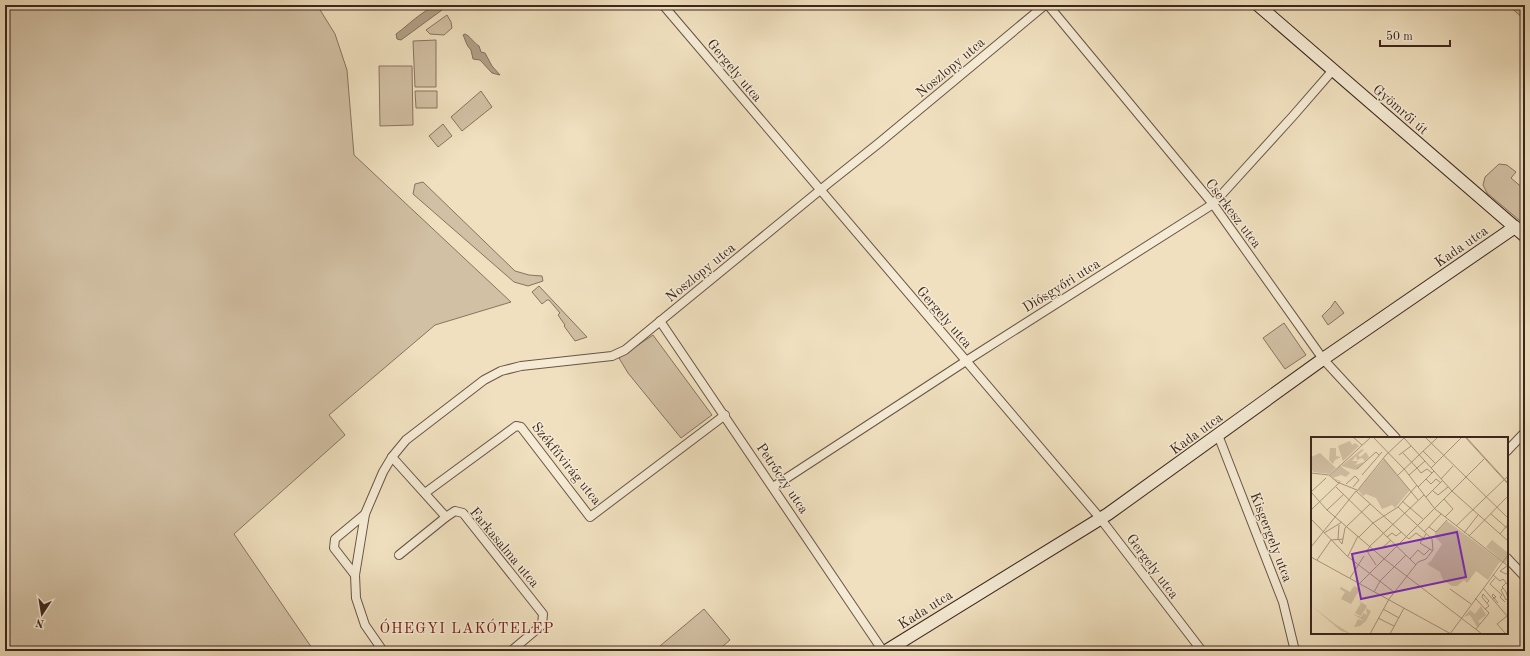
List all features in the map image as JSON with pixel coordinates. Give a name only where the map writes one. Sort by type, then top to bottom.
[{"type":"street","name":"Gergely utca","points":[[663,5],[1100,518],[1202,651]]},
{"type":"street","name":"Noszlopy utca","points":[[383,651],[365,625],[356,598],[355,575],[365,514],[383,472],[392,457],[406,440],[484,380],[501,371],[521,366],[612,356],[625,350],[1046,5]]},
{"type":"street","name":"Cserkesz utca","points":[[1046,5],[1213,204],[1323,359],[1395,437]]},
{"type":"street","name":"Gyömrői út","points":[[1258,5],[1525,236]]},
{"type":"street","name":"Diósgyőri utca","points":[[773,487],[966,361],[1213,204],[1333,70]]},
{"type":"street","name":"Kada utca","points":[[886,651],[1100,518],[1323,359],[1515,227]]},
{"type":"street","name":"Petrőczy utca","points":[[660,321],[725,415],[883,651]]},
{"type":"street","name":"Székfűvirág utca","points":[[425,493],[516,426],[520,426],[590,517],[725,415]]},
{"type":"street","points":[[1508,450],[1525,432]]},
{"type":"street","name":"Kisgergely utca","points":[[1218,435],[1283,602],[1295,651]]},
{"type":"street","name":"Farkasalma utca","points":[[392,457],[446,517],[455,510],[463,513],[543,614],[542,625],[511,651]]},
{"type":"street","name":"Noszlopy utca","points":[[355,575],[334,548],[335,539],[365,514]]},
{"type":"street","points":[[399,554],[446,517]]},
{"type":"street","points":[[1508,559],[1525,577]]},
{"type":"shaded area","points":[[5,5],[317,5],[335,34],[347,70],[354,155],[511,302],[435,325],[329,415],[345,435],[234,534],[314,651],[5,651]]},
{"type":"shaded area","points":[[438,5],[443,7],[442,10],[401,40],[397,39],[396,34],[421,14]]},
{"type":"shaded area","points":[[1508,5],[1525,5],[1525,20]]},
{"type":"shaded area","points":[[447,15],[451,22],[452,28],[444,35],[430,34],[426,30]]},
{"type":"shaded area","points":[[465,34],[479,46],[481,52],[485,53],[492,66],[500,75],[492,73],[480,60],[473,59],[471,50],[463,35]]},
{"type":"shaded area","points":[[436,40],[436,87],[415,87],[413,41]]},
{"type":"shaded area","points":[[379,66],[412,66],[413,125],[380,126]]},
{"type":"shaded area","points":[[415,91],[437,91],[437,108],[416,108]]},
{"type":"shaded area","points":[[481,91],[492,107],[462,131],[451,117]]},
{"type":"shaded area","points":[[443,124],[452,136],[438,147],[429,136]]},
{"type":"shaded area","points":[[1499,164],[1507,165],[1516,172],[1511,178],[1525,190],[1525,225],[1487,193],[1483,185],[1485,177]]},
{"type":"shaded area","points":[[423,182],[515,271],[529,275],[542,276],[543,281],[528,286],[514,282],[413,194],[415,184]]},
{"type":"shaded area","points":[[539,286],[587,337],[575,341],[558,315],[560,313],[549,300],[542,304],[532,292]]},
{"type":"shaded area","points":[[1335,301],[1344,313],[1328,325],[1322,316]]},
{"type":"shaded area","points":[[1284,323],[1306,355],[1285,369],[1263,338]]},
{"type":"shaded area","points":[[653,335],[712,415],[681,438],[628,373],[619,358]]},
{"type":"shaded area","points":[[704,609],[730,640],[717,651],[654,651]]},
{"type":"district","name":"ÓHEGYI LAKÓTELEP","points":[[467,628]]}]
